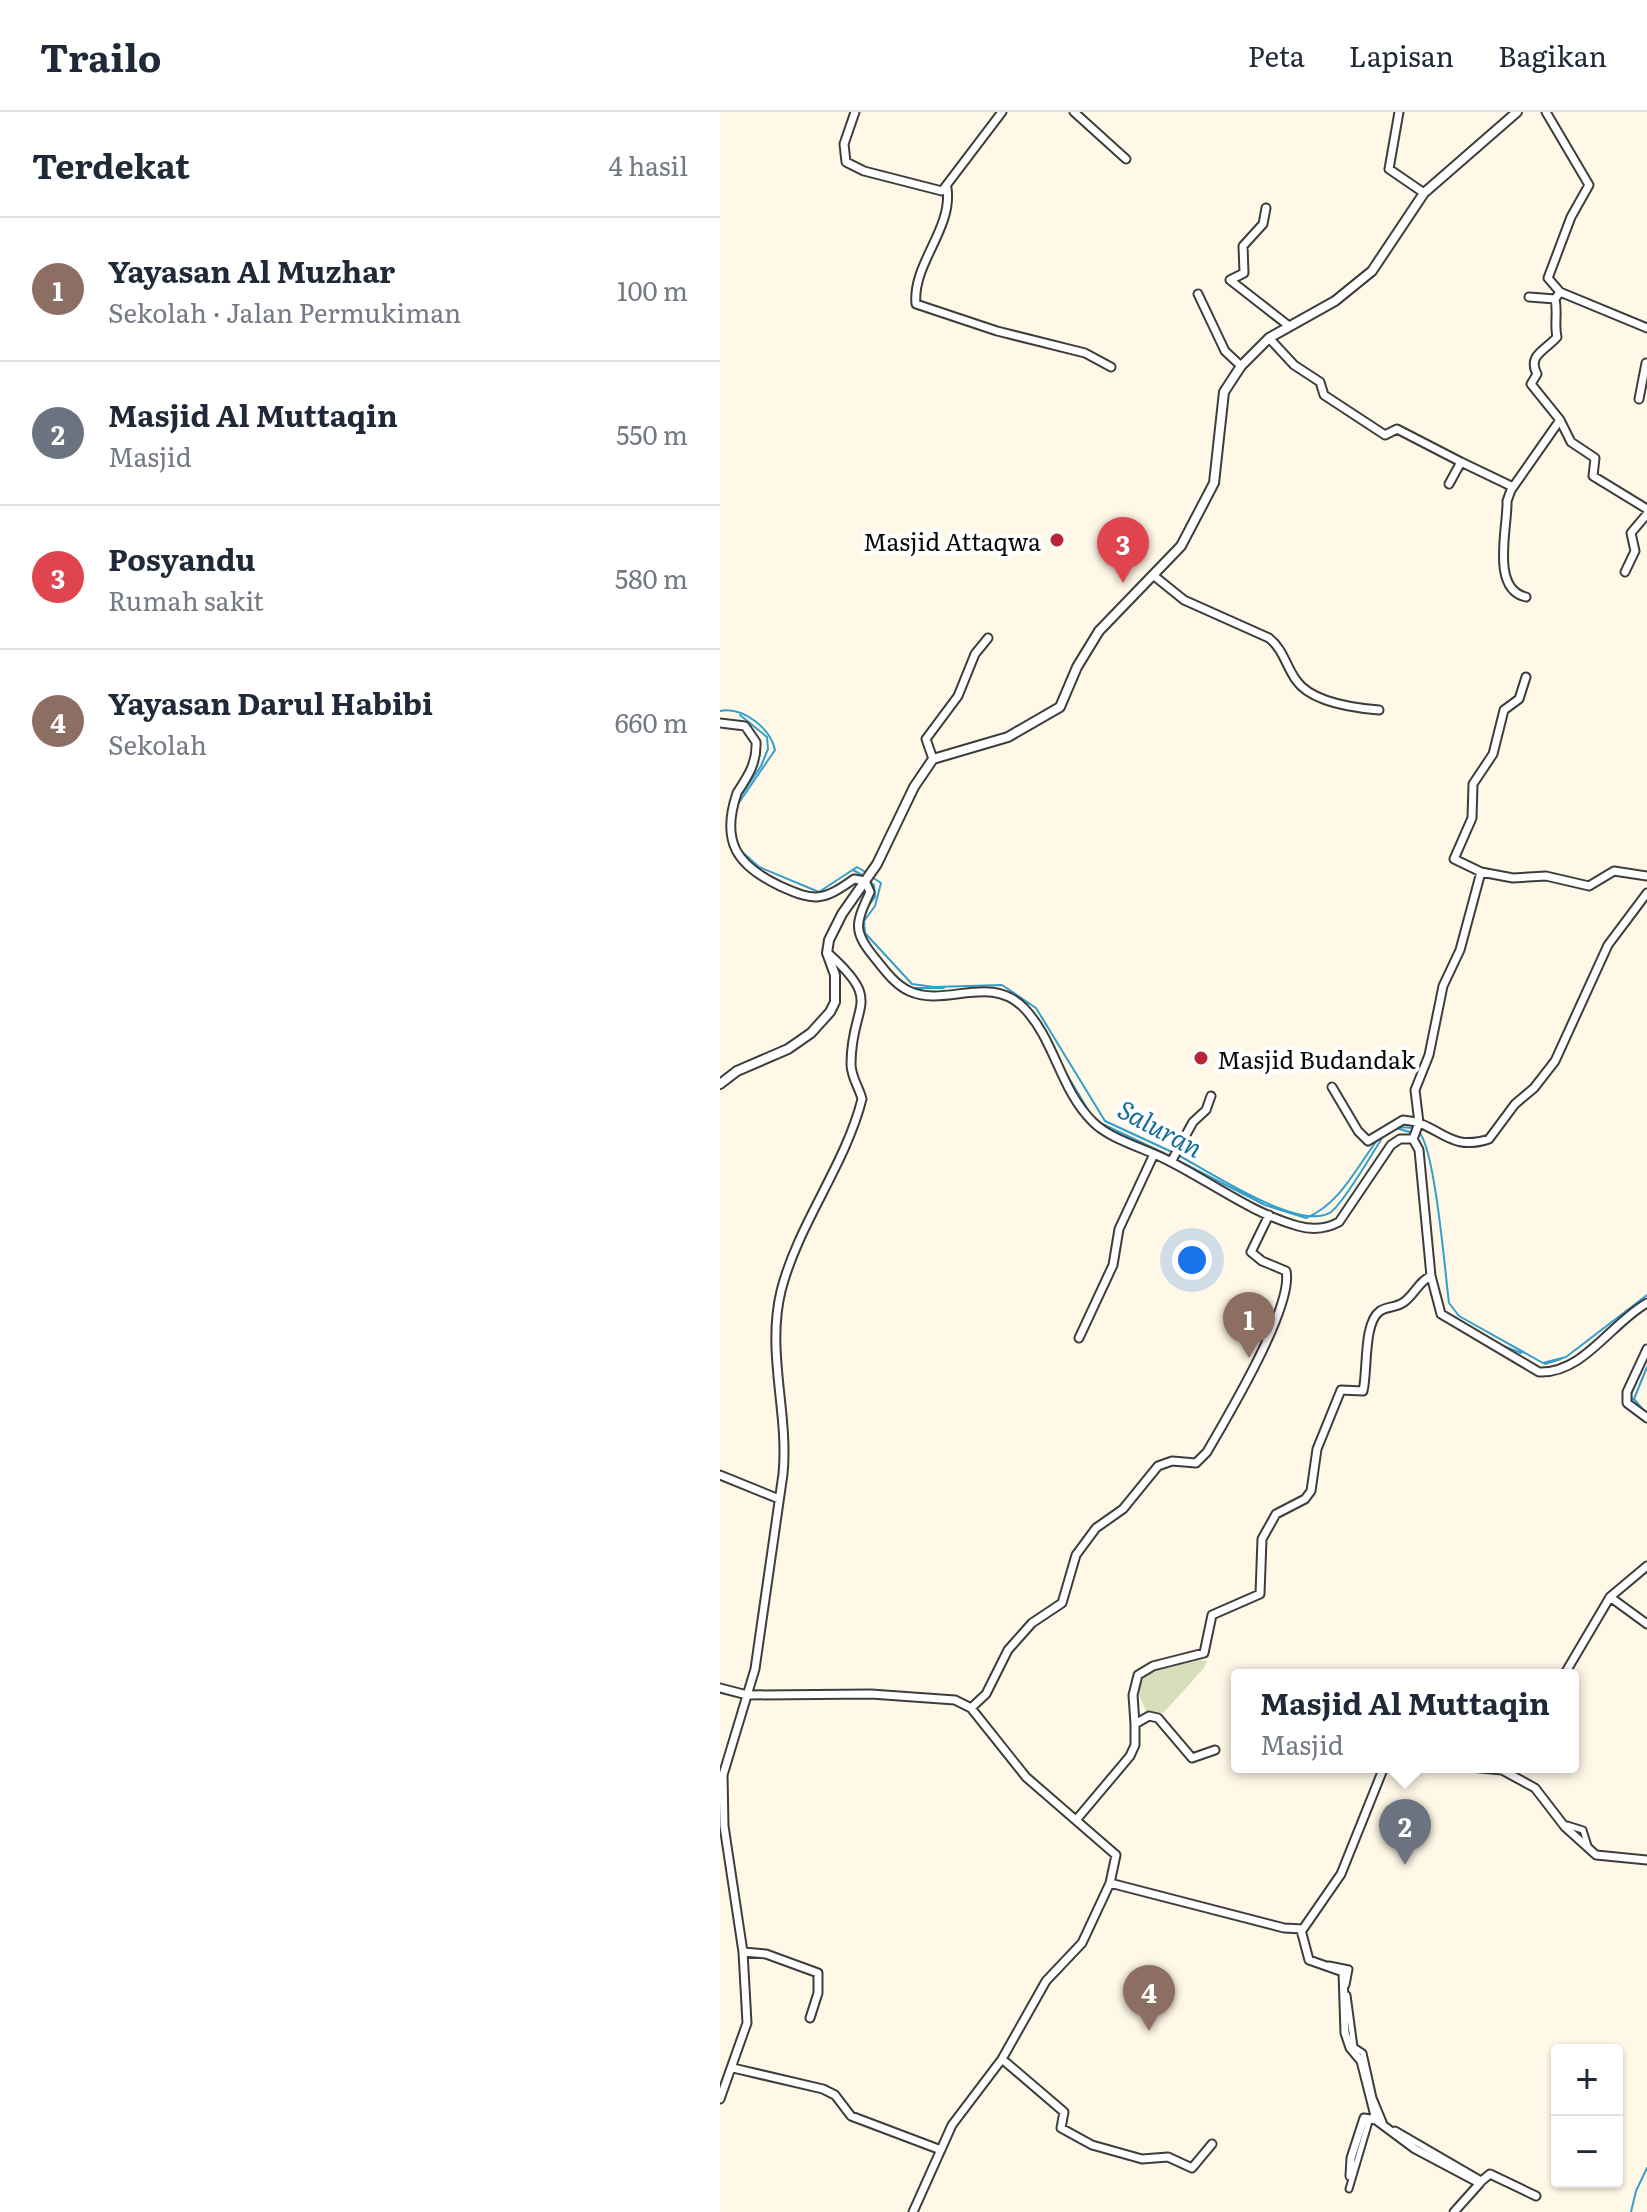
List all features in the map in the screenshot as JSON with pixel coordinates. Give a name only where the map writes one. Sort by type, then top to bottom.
[{"type":"street","points":[[855,112],[844,144],[846,162],[864,171],[936,191],[947,188]]},
{"type":"street","points":[[1002,112],[947,188],[948,209],[926,263],[916,304],[997,331],[1085,353],[1111,367]]},
{"type":"street","points":[[1074,112],[1126,159]]},
{"type":"street","points":[[1399,112],[1389,169],[1424,193]]},
{"type":"street","points":[[720,1084],[737,1071],[788,1049],[811,1033],[830,1012],[835,1002],[835,975],[827,953],[836,925],[877,864],[914,787],[933,759],[1008,737],[1060,707],[1099,631],[1181,546],[1205,507],[1214,483],[1224,392],[1241,366],[1269,338],[1335,301],[1372,271],[1424,193],[1517,112]]},
{"type":"street","points":[[1546,112],[1589,185],[1571,217],[1548,278],[1557,296],[1553,325],[1557,336],[1534,358],[1532,365],[1537,374],[1531,385],[1560,420],[1571,442],[1595,458],[1593,476],[1647,512],[1631,533],[1635,551],[1625,572]]},
{"type":"street","points":[[1266,208],[1263,224],[1243,246],[1244,273],[1230,280],[1289,326]]},
{"type":"street","points":[[1198,294],[1225,351],[1241,366]]},
{"type":"street","points":[[1529,297],[1557,296],[1647,328]]},
{"type":"street","points":[[1269,338],[1294,365],[1320,382],[1324,395],[1359,420],[1386,435],[1397,429],[1513,487]]},
{"type":"street","points":[[1639,399],[1647,353]]},
{"type":"street","points":[[1526,597],[1516,593],[1509,584],[1504,567],[1507,501],[1513,487],[1560,420]]},
{"type":"street","points":[[1449,484],[1461,462]]},
{"type":"street","points":[[1153,575],[1184,600],[1269,638],[1276,644],[1297,681],[1308,691],[1360,709],[1379,710]]},
{"type":"street","points":[[933,759],[926,739],[958,696],[975,654],[988,638]]},
{"type":"street","points":[[1526,677],[1519,699],[1504,710],[1493,754],[1473,784],[1472,818],[1454,859],[1481,872],[1513,878],[1546,876],[1580,885],[1595,885],[1614,871],[1647,876]]},
{"type":"street","points":[[720,723],[745,726],[756,742],[754,764],[726,816],[725,838],[734,859],[763,878],[811,898],[825,898],[854,879],[866,880]]},
{"type":"street","points":[[1481,872],[1460,950],[1443,986],[1429,1055],[1415,1090],[1418,1125],[1413,1138],[1419,1150],[1431,1276],[1441,1314],[1539,1372],[1556,1373],[1572,1364],[1647,1303]]},
{"type":"street","points":[[866,880],[870,892],[858,921],[858,935],[896,982],[909,991],[934,997],[982,991],[1002,994],[1020,1004],[1038,1026],[1070,1091],[1091,1121],[1154,1154],[1174,1157],[1269,1215],[1301,1227],[1327,1228],[1339,1222],[1385,1152],[1400,1139],[1413,1138]]},
{"type":"street","points":[[1332,1087],[1358,1131],[1368,1141],[1397,1121],[1418,1125],[1458,1144],[1489,1139],[1515,1104],[1534,1088],[1555,1061],[1608,945],[1644,904],[1647,893]]},
{"type":"street","points":[[720,2099],[747,2023],[743,1952],[724,1826],[721,1775],[755,1669],[779,1499],[786,1442],[776,1355],[779,1303],[789,1270],[862,1099],[851,1064],[862,996],[852,975],[827,953]]},
{"type":"street","points":[[1174,1157],[1193,1122],[1206,1110],[1211,1096]]},
{"type":"street","points":[[1079,1338],[1108,1277],[1119,1229],[1154,1154]]},
{"type":"street","points":[[971,1708],[986,1694],[1008,1650],[1032,1623],[1062,1603],[1076,1555],[1096,1528],[1123,1509],[1158,1466],[1172,1461],[1196,1463],[1207,1452],[1269,1336],[1287,1288],[1286,1271],[1262,1261],[1251,1252],[1269,1215]]},
{"type":"street","points":[[1077,1819],[1134,1750],[1133,1695],[1138,1675],[1153,1666],[1204,1653],[1212,1615],[1260,1594],[1262,1539],[1276,1514],[1305,1499],[1311,1491],[1317,1449],[1341,1390],[1363,1391],[1368,1368],[1369,1326],[1379,1312],[1406,1301],[1423,1280],[1431,1276]]},
{"type":"street","points":[[1647,1349],[1627,1392],[1627,1403],[1647,1418]]},
{"type":"street","points":[[720,1475],[779,1499]]},
{"type":"street","points":[[1568,1669],[1610,1597],[1647,1566]]},
{"type":"street","points":[[1610,1597],[1647,1624]]},
{"type":"street","points":[[720,1688],[747,1695],[933,1697],[971,1708],[1026,1777],[1116,1855],[1110,1883],[1082,1943],[1046,1981],[1002,2059],[952,2125],[913,2212]]},
{"type":"street","points":[[1135,1724],[1156,1716],[1192,1758],[1215,1750]]},
{"type":"street","points":[[1349,2189],[1355,2160],[1376,2119],[1361,2061],[1350,2048],[1345,2033],[1343,1972],[1309,1960],[1302,1930],[1341,1874],[1382,1773]]},
{"type":"street","points":[[1512,1773],[1535,1788],[1565,1827],[1596,1855],[1647,1860]]},
{"type":"street","points":[[1110,1883],[1302,1930]]},
{"type":"street","points":[[743,1952],[766,1954],[818,1973],[818,1993],[810,2018]]},
{"type":"street","points":[[1002,2059],[1064,2112],[1061,2128],[1092,2145],[1142,2159],[1168,2157],[1192,2168],[1212,2144]]},
{"type":"street","points":[[733,2068],[823,2089],[835,2095],[851,2116],[941,2150]]},
{"type":"street","points":[[1350,2176],[1351,2158],[1364,2118],[1376,2119],[1415,2149],[1480,2182]]},
{"type":"street","points":[[1453,2212],[1485,2175],[1490,2174],[1536,2196]]},
{"type":"green space","points":[[1207,1661],[1204,1668],[1165,1711],[1154,1718],[1148,1715],[1137,1691],[1146,1673]]},
{"type":"waterway","name":"Saluran","points":[[720,711],[738,712],[755,721],[768,734],[775,750],[736,807]]},
{"type":"waterway","points":[[738,800],[761,766],[768,749],[767,737],[740,715]]},
{"type":"waterway","name":"Saluran","points":[[739,849],[759,867],[819,892],[857,867],[867,873]]},
{"type":"waterway","points":[[853,870],[864,876]]},
{"type":"waterway","name":"Saluran","points":[[872,877],[881,883],[875,906],[864,921],[865,933],[912,984],[934,987],[1002,985],[1036,1008],[1105,1121],[1172,1152]]},
{"type":"waterway","name":"Saluran","points":[[866,909],[875,897],[874,885],[869,881]]},
{"type":"waterway","points":[[877,955],[893,974]]},
{"type":"waterway","name":"Saluran","points":[[911,988],[944,988]]},
{"type":"waterway","name":"Saluran","points":[[1025,1001],[1032,1013]]},
{"type":"waterway","points":[[1064,1070],[1090,1113]]},
{"type":"waterway","points":[[1096,1121],[1170,1156]]},
{"type":"waterway","name":"Saluran","points":[[1399,1127],[1413,1128]]},
{"type":"waterway","name":"Saluran","points":[[1396,1128],[1413,1133]]},
{"type":"waterway","name":"Saluran","points":[[1418,1131],[1424,1141],[1434,1184],[1449,1303],[1459,1316],[1543,1363],[1566,1357],[1647,1295]]},
{"type":"waterway","name":"Saluran","points":[[1178,1155],[1254,1197],[1299,1214],[1317,1216],[1337,1207],[1384,1135]]},
{"type":"waterway","name":"Saluran","points":[[1175,1159],[1265,1205],[1306,1218],[1338,1194],[1378,1139]]},
{"type":"waterway","points":[[1419,1142],[1423,1149],[1424,1171]]},
{"type":"waterway","name":"Saluran","points":[[1574,1351],[1600,1331]]},
{"type":"waterway","name":"Saluran","points":[[1501,1345],[1521,1353]]},
{"type":"waterway","name":"Saluran","points":[[1545,1364],[1561,1359]]},
{"type":"waterway","name":"Saluran","points":[[1644,1411],[1634,1399],[1647,1367]]},
{"type":"waterway","points":[[1633,1403],[1631,1395],[1639,1375]]},
{"type":"waterway","points":[[1631,2212],[1636,2191],[1647,2168]]},
{"type":"place","name":"Masjid Attaqwa","points":[[1057,540]]},
{"type":"place","name":"Posyandu","points":[[1123,583]]},
{"type":"place","name":"Masjid Budandak","points":[[1201,1058]]},
{"type":"place","name":"Yayasan Al Muzhar","points":[[1249,1358]]},
{"type":"place","name":"Masjid Al Muttaqin","points":[[1405,1865]]},
{"type":"place","name":"Yayasan Darul Habibi","points":[[1149,2031]]}]
